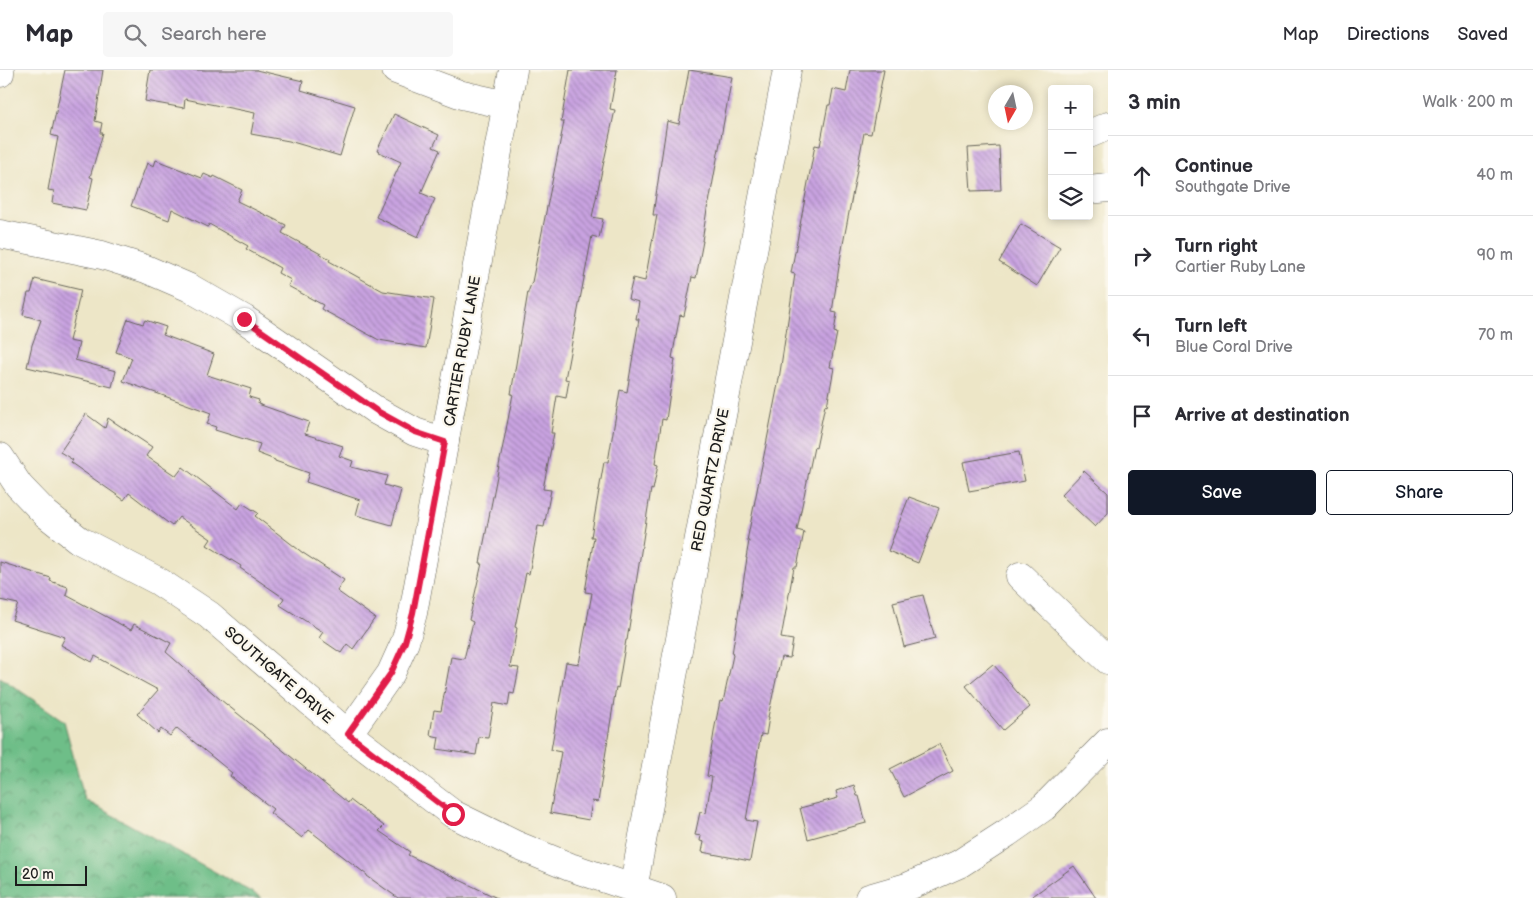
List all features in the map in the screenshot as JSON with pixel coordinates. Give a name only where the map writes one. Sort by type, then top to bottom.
[{"type":"street","points":[[396,70],[462,96],[507,104]]},
{"type":"street","name":"CARTIER RUBY LANE","points":[[348,734],[391,673],[405,642],[413,613],[513,70]]},
{"type":"street","name":"RED QUARTZ DRIVE","points":[[633,889],[787,70]]},
{"type":"street","points":[[1093,132],[1108,126]]},
{"type":"street","points":[[1093,190],[1108,188]]},
{"type":"street","points":[[0,234],[102,255],[146,269],[190,288],[244,319],[377,411],[415,432],[445,442]]},
{"type":"street","name":"SOUTHGATE DRIVE","points":[[0,457],[19,486],[46,514],[79,540],[158,581],[209,615],[348,734],[453,814],[516,845],[570,867],[662,898]]},
{"type":"street","points":[[1020,576],[1108,660]]},
{"type":"street","points":[[869,898],[907,887],[959,864],[1007,833],[1044,807],[1108,742]]},
{"type":"green space","points":[[0,677],[64,721],[85,800],[262,898],[0,898]]},
{"type":"building","points":[[65,70],[103,70],[95,121],[102,123],[100,133],[103,133],[90,177],[93,178],[86,210],[52,203],[54,191],[48,190],[58,137],[51,135]]},
{"type":"building","points":[[150,70],[256,70],[303,81],[301,90],[355,106],[340,156],[289,141],[251,134],[255,113],[185,99],[184,108],[145,101]]},
{"type":"building","points":[[570,70],[617,70],[610,109],[615,110],[592,217],[603,219],[599,238],[592,236],[565,379],[569,380],[566,398],[557,396],[551,433],[554,433],[543,489],[551,490],[544,527],[538,526],[529,574],[526,573],[515,627],[517,628],[510,667],[519,668],[514,694],[510,693],[508,706],[494,703],[488,738],[479,737],[476,755],[437,749],[439,737],[430,735],[434,710],[441,711],[451,657],[464,659],[473,622],[469,620],[482,563],[480,563],[513,394],[511,394],[528,292],[532,282],[564,122],[561,122]]},
{"type":"building","points":[[689,70],[732,77],[696,278],[692,277],[684,316],[680,315],[672,358],[675,359],[666,420],[662,419],[655,464],[658,465],[653,490],[651,489],[627,640],[618,688],[616,687],[598,802],[592,801],[589,820],[550,813],[561,752],[551,750],[566,662],[579,664],[592,593],[585,592],[594,537],[591,537],[604,462],[608,462],[620,390],[627,392],[639,319],[636,319],[639,302],[628,299],[633,278],[645,281],[657,215],[653,215],[667,121],[679,124]]},
{"type":"building","points":[[850,70],[884,70],[871,134],[864,133],[840,260],[832,312],[837,313],[834,332],[837,333],[830,367],[834,368],[827,406],[825,405],[816,448],[814,447],[797,530],[804,532],[797,567],[794,567],[781,638],[793,640],[790,658],[781,657],[766,735],[761,734],[746,820],[757,822],[750,861],[702,852],[704,842],[700,841],[701,836],[695,835],[700,812],[706,813],[712,777],[707,776],[715,726],[720,701],[723,702],[733,655],[747,558],[749,541],[747,541],[779,379],[795,274],[791,273],[815,145],[820,146],[833,89],[846,92]]},
{"type":"building","points":[[394,114],[439,135],[433,147],[440,150],[421,193],[435,199],[418,237],[376,217],[401,162],[377,151]]},
{"type":"building","points":[[999,146],[1001,190],[971,191],[968,148]]},
{"type":"building","points":[[156,160],[202,178],[204,174],[213,178],[214,176],[242,190],[237,201],[286,225],[282,233],[383,291],[434,299],[426,348],[379,340],[321,309],[323,305],[288,286],[291,280],[278,273],[280,268],[246,249],[248,246],[209,224],[208,227],[172,209],[169,220],[131,206],[147,163],[154,166]]},
{"type":"building","points":[[1021,224],[1060,247],[1037,286],[999,262]]},
{"type":"building","points":[[35,279],[81,290],[69,341],[79,343],[75,360],[116,371],[112,387],[27,367],[41,320],[23,315],[28,293],[31,293]]},
{"type":"building","points":[[128,319],[143,324],[145,320],[166,327],[163,335],[214,354],[207,375],[251,389],[249,397],[259,400],[258,404],[309,422],[305,434],[343,446],[339,456],[353,461],[351,467],[387,476],[384,485],[401,490],[392,525],[356,515],[360,500],[306,482],[309,473],[257,453],[260,444],[215,430],[216,427],[207,424],[211,413],[123,381],[132,358],[116,352]]},
{"type":"building","points":[[86,414],[105,428],[108,418],[152,447],[146,456],[176,476],[183,467],[238,509],[242,503],[258,513],[255,516],[303,553],[344,580],[337,591],[375,618],[353,649],[347,644],[341,653],[319,638],[323,632],[280,605],[284,598],[240,568],[241,566],[207,545],[211,539],[179,517],[172,526],[129,493],[124,500],[71,463],[73,460],[60,452]]},
{"type":"building","points":[[1019,452],[1025,481],[969,491],[963,462]]},
{"type":"building","points":[[1084,471],[1108,493],[1108,513],[1095,527],[1061,495]]},
{"type":"building","points":[[909,497],[939,508],[918,563],[888,551]]},
{"type":"building","points":[[0,562],[51,578],[50,581],[68,587],[66,595],[131,630],[134,624],[171,643],[166,652],[221,700],[348,803],[350,800],[384,826],[379,831],[410,852],[408,855],[497,898],[398,898],[309,830],[302,838],[270,813],[273,809],[230,776],[232,773],[177,728],[170,736],[161,729],[158,733],[137,714],[158,690],[95,656],[92,662],[61,645],[65,637],[12,620],[18,604],[0,600]]},
{"type":"building","points":[[923,595],[935,639],[904,647],[893,602]]},
{"type":"building","points":[[993,664],[1030,707],[1003,730],[966,686]]},
{"type":"building","points":[[939,744],[953,771],[904,797],[890,769]]},
{"type":"building","points":[[854,785],[866,823],[808,839],[800,808],[838,798],[836,791]]},
{"type":"building","points":[[1074,866],[1096,898],[1030,898],[1059,877]]},
{"type":"route","points":[[244,319],[377,411],[415,432],[445,442],[413,613],[405,642],[391,673],[348,734],[453,814]]}]
